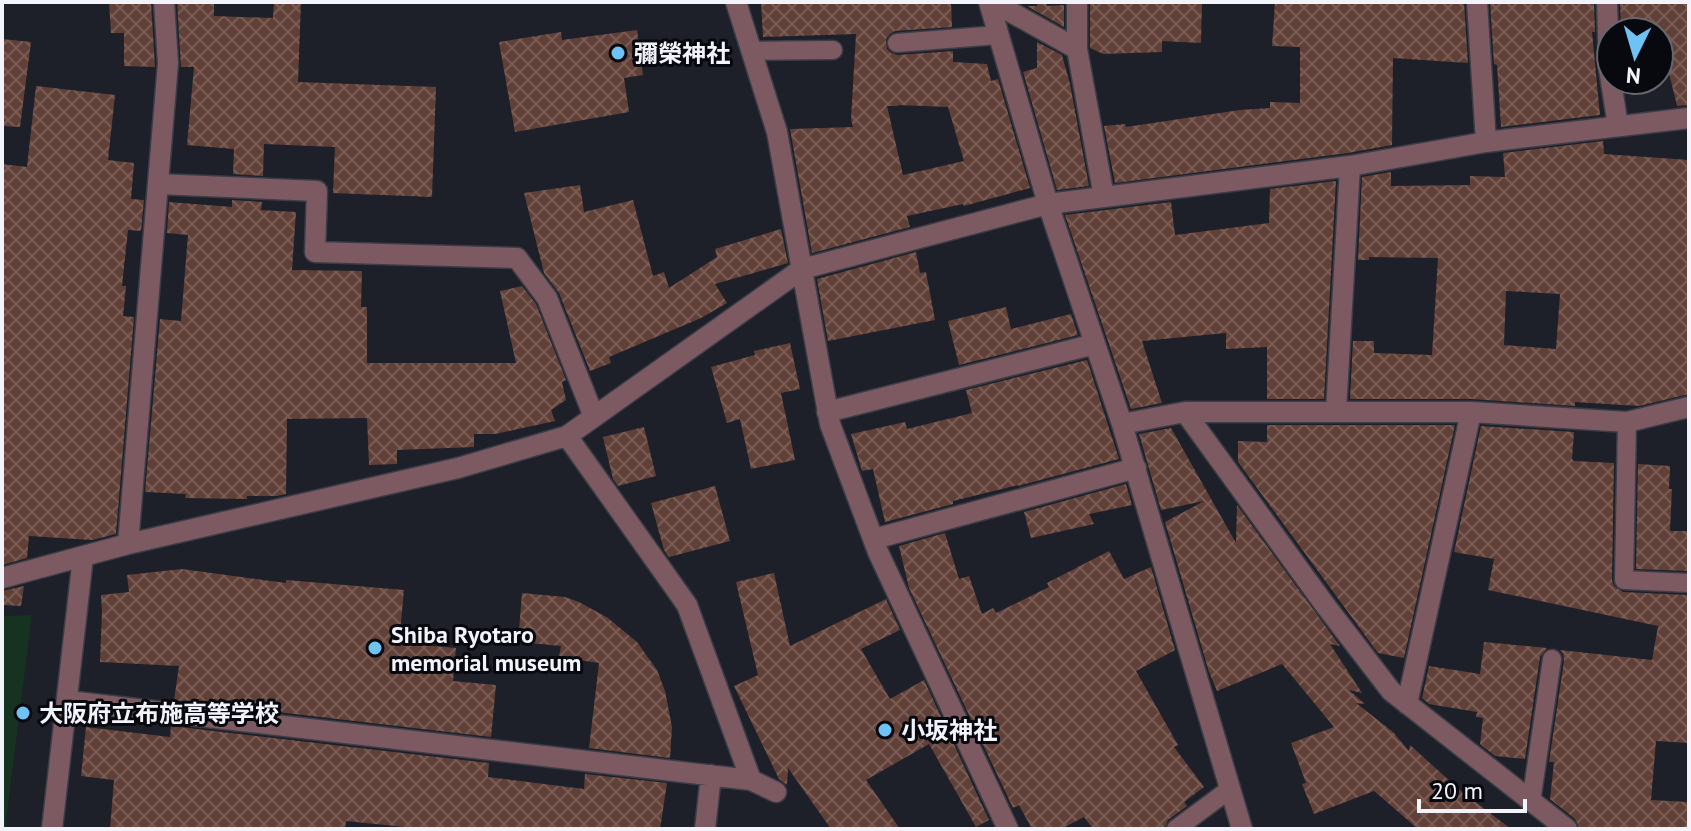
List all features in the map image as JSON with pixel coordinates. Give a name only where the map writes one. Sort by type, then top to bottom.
[{"type":"street","points":[[128,544],[168,63],[164,2]]},
{"type":"street","points":[[736,2],[777,132],[830,424],[874,539],[1008,829]]},
{"type":"street","points":[[991,2],[1048,204],[1136,468],[1242,829]]},
{"type":"street","points":[[991,2],[1077,49]]},
{"type":"street","points":[[1077,2],[1077,49],[1104,197]]},
{"type":"street","points":[[1477,2],[1486,142]]},
{"type":"street","points":[[1607,2],[1609,69],[1618,126]]},
{"type":"street","points":[[2,578],[128,544],[458,468],[567,436],[802,269],[1048,204],[1350,166],[1486,142],[1689,118]]},
{"type":"street","points":[[1336,412],[1350,166]]},
{"type":"street","points":[[158,184],[317,191],[315,252],[517,258],[547,298],[594,417]]},
{"type":"street","points":[[827,412],[1095,344]]},
{"type":"street","points":[[1122,424],[1185,412],[1471,412],[1627,422],[1689,407]]},
{"type":"street","points":[[1185,412],[1391,691],[1567,829]]},
{"type":"street","points":[[1407,704],[1471,412]]},
{"type":"street","points":[[567,436],[687,605],[751,780]]},
{"type":"street","points":[[874,539],[1136,468]]},
{"type":"street","points":[[52,829],[83,557]]},
{"type":"street","points":[[68,701],[751,780],[776,792]]},
{"type":"street","points":[[705,829],[711,775]]},
{"type":"lane","points":[[897,43],[998,35]]},
{"type":"lane","points":[[751,51],[833,50]]},
{"type":"lane","points":[[1627,422],[1624,580],[1689,583]]},
{"type":"lane","points":[[1531,802],[1552,659]]},
{"type":"lane","points":[[1176,829],[1230,789]]},
{"type":"green space","points":[[32,615],[5,829],[2,829],[2,616]]},
{"type":"building","points":[[109,2],[151,2],[155,67],[124,66],[124,33],[111,33]]},
{"type":"building","points":[[177,2],[214,2],[214,16],[273,18],[274,2],[301,2],[298,82],[436,87],[432,197],[333,193],[335,147],[264,144],[263,176],[233,174],[234,149],[187,145],[194,67],[181,67]]},
{"type":"building","points":[[761,2],[951,2],[952,27],[895,31],[886,39],[887,49],[898,55],[953,51],[953,62],[987,64],[991,81],[998,79],[1030,188],[964,206],[907,216],[910,227],[812,253],[790,129],[853,127],[856,34],[763,37]],"holes":[[[887,106],[948,107],[964,161],[903,175]]]},
{"type":"building","points":[[1037,2],[1046,2],[1047,6],[1064,5],[1064,27],[1027,6],[1037,6]]},
{"type":"building","points":[[1202,2],[1201,43],[1162,41],[1162,52],[1103,54],[1090,48],[1090,4]]},
{"type":"building","points":[[1275,2],[1464,2],[1468,63],[1393,58],[1392,145],[1115,183],[1104,126],[1125,124],[1126,127],[1270,108],[1270,102],[1300,103],[1300,47],[1272,46]]},
{"type":"building","points":[[1490,2],[1594,2],[1595,96],[1598,96],[1600,115],[1501,127],[1497,65],[1494,64]]},
{"type":"building","points":[[1620,2],[1689,2],[1689,105],[1677,106],[1675,96],[1675,16],[1620,16]]},
{"type":"building","points":[[637,30],[643,75],[624,78],[629,112],[515,132],[499,42],[561,32],[562,40]]},
{"type":"building","points":[[2,39],[31,42],[20,127],[2,126]]},
{"type":"building","points":[[1037,42],[1062,55],[1089,186],[1057,190],[1023,72],[1037,68]]},
{"type":"building","points":[[36,86],[115,95],[108,160],[134,163],[131,199],[144,200],[141,231],[128,230],[122,286],[126,286],[123,316],[134,317],[116,534],[92,540],[29,536],[27,558],[2,565],[2,164],[27,167]]},
{"type":"building","points":[[1603,141],[1604,154],[1689,160],[1689,394],[1639,406],[1575,402],[1575,406],[1471,399],[1350,399],[1353,341],[1374,341],[1374,353],[1432,355],[1438,258],[1369,257],[1369,260],[1358,260],[1362,177],[1391,172],[1391,186],[1470,185],[1470,176],[1505,177],[1503,153]],"holes":[[[1506,291],[1560,294],[1556,349],[1504,345]]]},
{"type":"building","points":[[1336,181],[1324,399],[1267,399],[1267,347],[1226,349],[1226,333],[1142,341],[1162,403],[1131,409],[1065,215],[1171,202],[1175,235],[1269,223],[1270,189]]},
{"type":"building","points":[[580,185],[584,212],[633,200],[653,276],[664,272],[669,288],[717,257],[715,249],[781,229],[788,263],[715,284],[727,303],[701,318],[609,357],[611,363],[590,371],[559,293],[544,273],[524,193]]},
{"type":"building","points":[[232,200],[262,202],[261,210],[296,212],[292,270],[362,271],[361,307],[367,307],[367,363],[516,363],[500,291],[522,286],[536,304],[566,380],[562,382],[566,400],[551,410],[555,421],[495,434],[474,434],[474,447],[397,450],[397,464],[369,465],[367,418],[287,419],[286,494],[247,496],[247,499],[185,498],[186,494],[145,492],[160,319],[181,321],[188,235],[167,233],[169,202],[232,207]]},
{"type":"building","points":[[916,252],[920,273],[926,272],[935,320],[828,341],[817,279]]},
{"type":"building","points":[[1006,307],[1011,329],[1071,314],[1078,335],[959,365],[948,321]]},
{"type":"building","points":[[790,343],[800,389],[781,393],[795,460],[751,469],[740,419],[727,423],[711,367],[755,355],[754,351]]},
{"type":"building","points":[[1087,360],[1119,459],[953,501],[953,504],[885,522],[873,469],[862,471],[851,434],[905,422],[907,429],[972,413],[966,390]]},
{"type":"building","points":[[1267,425],[1455,425],[1404,658],[1378,653],[1238,462],[1238,441],[1267,442]]},
{"type":"building","points":[[1481,426],[1574,432],[1574,461],[1614,463],[1614,586],[1623,592],[1689,595],[1689,743],[1656,741],[1651,800],[1689,802],[1689,829],[1580,829],[1575,819],[1550,799],[1554,762],[1549,762],[1564,661],[1560,650],[1652,660],[1658,626],[1488,590],[1494,559],[1454,552]]},
{"type":"building","points":[[644,427],[656,476],[618,486],[613,479],[603,437]]},
{"type":"building","points":[[1171,428],[1236,543],[1237,505],[1340,646],[1330,644],[1362,693],[1349,690],[1365,704],[1356,703],[1393,732],[1409,751],[1410,745],[1461,791],[1511,829],[1418,829],[1374,791],[1314,814],[1291,743],[1334,727],[1282,664],[1217,691],[1209,672],[1165,522],[1204,501],[1161,510],[1139,434]]},
{"type":"building","points":[[1638,464],[1670,466],[1670,530],[1689,531],[1689,571],[1636,569]]},
{"type":"building","points":[[1126,484],[1132,505],[1089,514],[1094,524],[1031,538],[1024,512]]},
{"type":"building","points":[[715,486],[730,541],[669,557],[664,550],[651,503]]},
{"type":"building","points":[[945,533],[959,579],[969,576],[982,614],[993,608],[996,613],[1049,587],[1047,583],[1109,551],[1124,579],[1151,567],[1175,650],[1136,671],[1178,745],[1174,747],[1204,787],[1184,802],[1187,806],[1168,820],[1164,829],[1093,829],[1084,817],[1061,829],[1032,829],[1019,805],[1013,808],[909,588],[899,546]]},
{"type":"building","points":[[182,569],[286,583],[286,580],[404,590],[399,643],[456,648],[453,681],[496,685],[491,737],[174,700],[179,666],[100,662],[101,595],[129,592],[127,575]]},
{"type":"building","points":[[774,573],[790,646],[886,599],[900,630],[861,649],[890,699],[924,680],[989,820],[976,827],[929,744],[866,780],[900,829],[831,829],[788,768],[787,785],[779,779],[734,686],[758,675],[736,582]]},
{"type":"building","points":[[24,586],[21,606],[2,605],[2,591]]},
{"type":"building","points":[[522,593],[565,597],[579,602],[608,618],[637,642],[657,670],[665,691],[672,727],[670,758],[589,748],[599,663],[559,657],[561,646],[518,642]]},
{"type":"building","points":[[1484,642],[1547,648],[1540,657],[1525,759],[1495,756],[1480,744],[1483,718],[1476,717],[1477,712],[1429,704],[1422,698],[1429,666],[1480,674]]},
{"type":"building","points":[[171,726],[489,763],[488,777],[584,789],[585,774],[667,783],[660,829],[424,829],[346,821],[345,829],[110,829],[114,780],[81,776],[86,727],[170,737]]},
{"type":"place","name":"彌榮神社","points":[[618,53]]},
{"type":"place","name":"Shiba Ryotaro memorial museum","points":[[375,648]]},
{"type":"place","name":"大阪府立布施高等学校","points":[[23,713]]},
{"type":"place","name":"小坂神社","points":[[885,730]]}]
